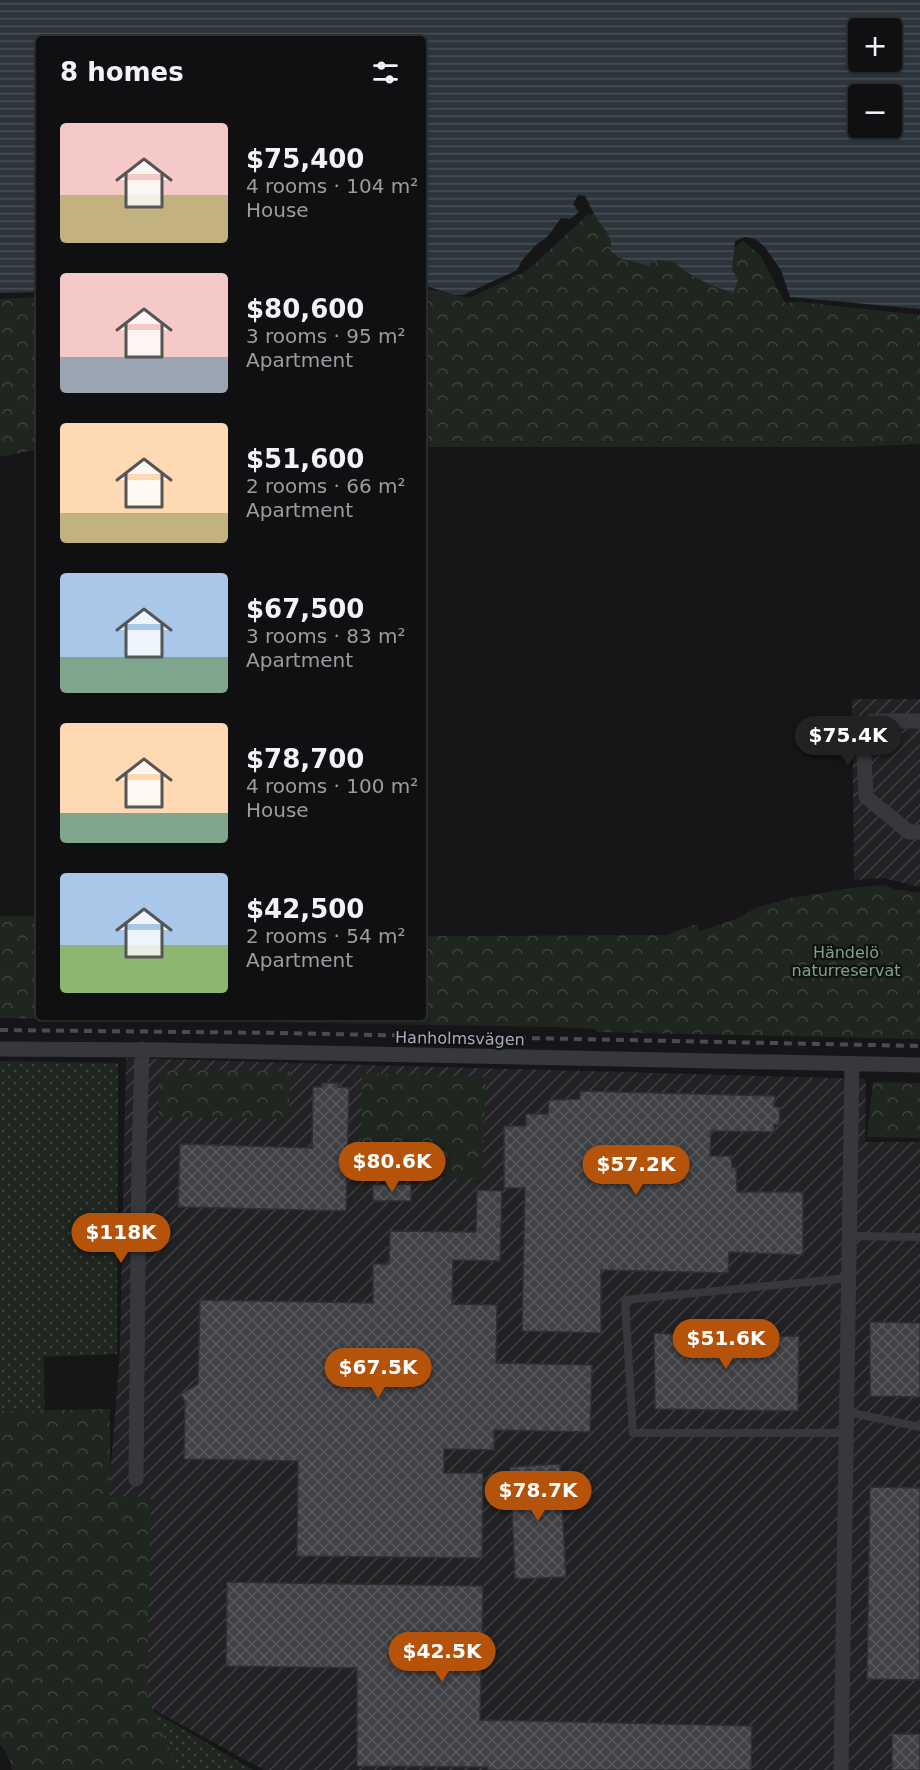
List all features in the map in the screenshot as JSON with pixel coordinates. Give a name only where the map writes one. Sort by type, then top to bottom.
[{"type":"street","points":[[920,721],[872,721],[863,736],[866,797],[909,831],[920,832]]},
{"type":"street","name":"Hanholmsvägen","points":[[0,1049],[142,1049],[920,1065]]},
{"type":"street","points":[[136,1479],[142,1049]]},
{"type":"street","points":[[841,1770],[852,1064]]},
{"type":"lane","points":[[849,1236],[920,1237]]},
{"type":"lane","points":[[846,1433],[633,1433],[625,1300],[849,1278]]},
{"type":"lane","points":[[847,1412],[920,1427]]},
{"type":"shaded area","points":[[0,0],[920,0],[920,309],[790,297],[781,270],[764,246],[755,239],[745,237],[735,241],[732,269],[738,280],[733,293],[708,284],[674,262],[659,260],[646,265],[619,258],[611,251],[609,237],[585,196],[578,195],[573,204],[579,212],[570,219],[561,218],[548,236],[523,259],[517,270],[463,295],[454,295],[426,286],[426,36],[36,36],[36,292],[0,293]]},
{"type":"shaded area","points":[[852,699],[920,699],[920,887],[884,878],[854,880]]},
{"type":"shaded area","points":[[126,1058],[866,1079],[865,1142],[920,1142],[920,1770],[264,1770],[136,1700],[108,1502],[120,1350]]},
{"type":"green space","points":[[621,207],[721,257],[743,241],[761,256],[785,303],[800,302],[920,315],[920,444],[853,447],[426,447],[426,289],[470,298],[528,270],[587,215]]},
{"type":"green space","points":[[36,297],[36,450],[0,457],[0,299]]},
{"type":"green space","name":"Händelö naturreservat","points":[[884,885],[920,893],[920,1039],[597,1032],[595,1029],[557,1027],[124,1020],[426,1020],[426,936],[666,935],[693,925],[697,925],[700,931],[734,920],[758,907],[791,898]]},
{"type":"green space","name":"Händelö naturreservat","points":[[0,916],[36,916],[36,1019],[0,1018]]},
{"type":"green space","points":[[0,1061],[118,1063],[117,1354],[44,1357],[45,1458],[105,1500],[133,1700],[253,1770],[24,1770],[0,1745]]},
{"type":"green space","points":[[164,1070],[290,1071],[289,1119],[158,1117],[159,1080]]},
{"type":"green space","points":[[362,1073],[486,1077],[482,1179],[360,1177]]},
{"type":"green space","points":[[873,1082],[920,1083],[920,1138],[867,1137]]},
{"type":"green space","points":[[110,1409],[110,1496],[151,1497],[147,1695],[178,1770],[12,1770],[11,1763],[0,1742],[0,1411]]},
{"type":"building","points":[[322,1083],[338,1083],[338,1087],[349,1088],[346,1211],[178,1207],[180,1144],[312,1148],[313,1087],[322,1087]]},
{"type":"building","points":[[580,1091],[775,1096],[774,1107],[780,1107],[779,1125],[774,1124],[775,1132],[711,1131],[710,1156],[731,1156],[732,1167],[736,1168],[737,1192],[803,1192],[803,1255],[729,1252],[728,1273],[601,1270],[601,1333],[522,1331],[525,1188],[504,1188],[504,1126],[526,1126],[526,1114],[548,1114],[549,1100],[580,1099]]},
{"type":"building","points":[[411,1184],[411,1201],[373,1201],[373,1185]]},
{"type":"building","points":[[477,1190],[502,1191],[500,1261],[453,1260],[452,1304],[497,1305],[496,1363],[592,1365],[590,1432],[494,1430],[494,1450],[444,1449],[444,1473],[483,1473],[482,1558],[297,1556],[298,1461],[184,1459],[185,1402],[181,1394],[198,1384],[200,1300],[373,1303],[373,1264],[389,1264],[390,1231],[476,1232]]},
{"type":"building","points":[[870,1322],[920,1323],[920,1397],[870,1396]]},
{"type":"building","points":[[691,1324],[744,1324],[743,1337],[799,1336],[798,1411],[655,1409],[654,1333],[692,1335]]},
{"type":"building","points":[[560,1464],[566,1577],[515,1579],[510,1467]]},
{"type":"building","points":[[870,1487],[920,1488],[920,1680],[867,1679]]},
{"type":"building","points":[[227,1582],[483,1586],[480,1720],[752,1726],[751,1770],[488,1770],[488,1767],[357,1766],[357,1668],[226,1666]]},
{"type":"building","points":[[892,1734],[920,1734],[920,1770],[892,1770]]},
{"type":"railway","points":[[0,1030],[279,1033],[920,1046]]}]
